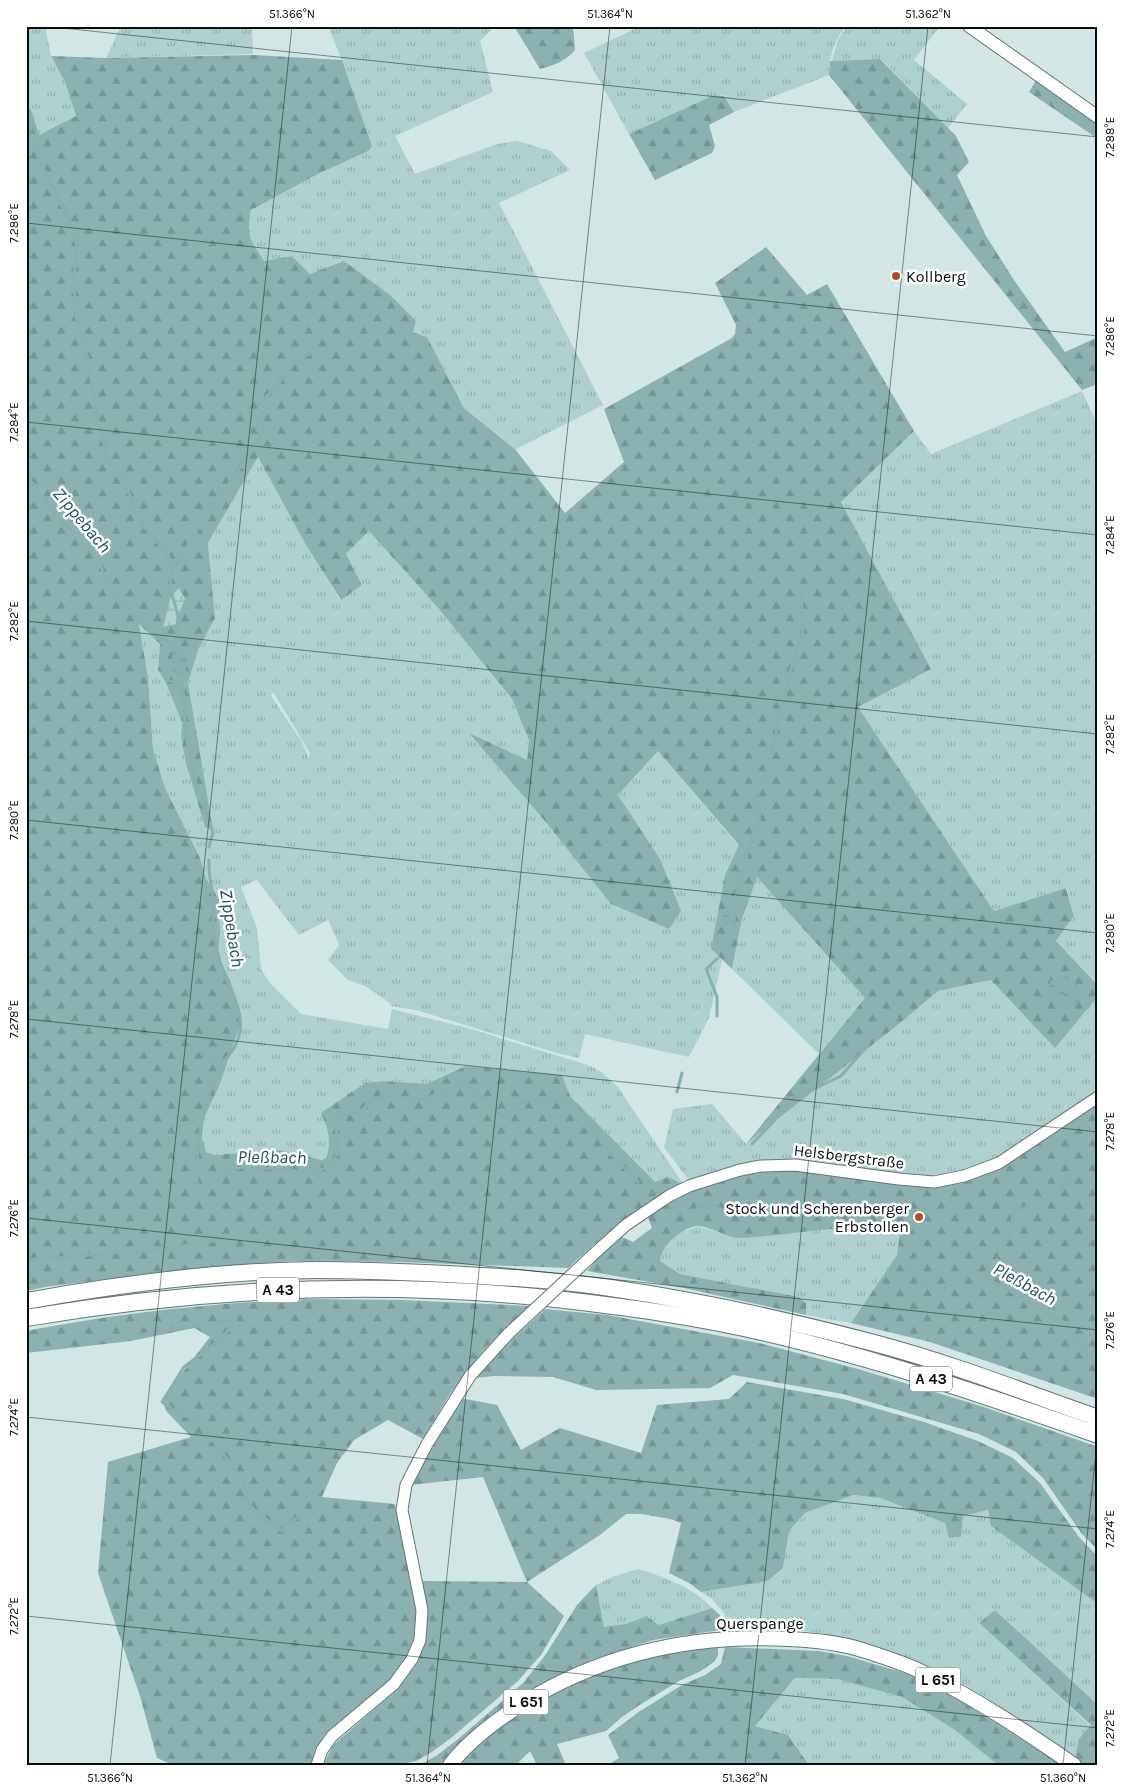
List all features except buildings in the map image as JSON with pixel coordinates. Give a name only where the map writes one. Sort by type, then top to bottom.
[{"type":"highway","name":"A 43","points":[[26,1301],[167,1281],[267,1272],[314,1270],[362,1270],[508,1277],[601,1287],[684,1300],[761,1315],[876,1344],[950,1365],[1098,1418]]},
{"type":"highway","name":"A 43","points":[[26,1318],[103,1306],[228,1292],[322,1288],[443,1291],[531,1296],[605,1304],[684,1316],[762,1332],[850,1355],[968,1390],[1098,1435]]},
{"type":"main road","points":[[969,26],[1098,117]]},
{"type":"main road","name":"Querspange","points":[[450,1765],[496,1720],[544,1691],[596,1666],[662,1647],[722,1638],[807,1640],[856,1648],[925,1673],[992,1710],[1074,1765]]},
{"type":"street","name":"Helsbergstraße","points":[[316,1765],[322,1750],[332,1736],[394,1684],[412,1659],[420,1640],[422,1610],[402,1510],[406,1484],[427,1444],[470,1376],[491,1351],[626,1225],[669,1196],[689,1186],[740,1170],[761,1166],[795,1164],[899,1179],[934,1182],[964,1176],[999,1163],[1098,1097]]},
{"type":"green space","points":[[26,26],[45,26],[51,56],[65,82],[76,116],[39,135],[31,110],[26,116]]},
{"type":"green space","points":[[121,26],[252,26],[253,54],[106,58]]},
{"type":"green space","points":[[328,26],[489,26],[491,30],[480,41],[493,92],[395,136],[415,174],[497,144],[517,141],[551,151],[570,170],[499,203],[603,405],[516,449],[464,408],[427,337],[413,332],[325,269],[310,274],[292,256],[264,261],[250,237],[251,210],[318,174],[371,149],[372,146]]},
{"type":"green space","points":[[514,26],[573,26],[575,50],[559,62],[540,69]]},
{"type":"green space","points":[[641,26],[846,26],[833,49],[829,75],[734,112],[724,95],[714,95],[629,134],[584,53]]},
{"type":"green space","points":[[848,26],[940,26],[914,60],[967,104],[948,128],[881,59],[832,61],[838,39]]},
{"type":"green space","points":[[253,55],[342,60],[372,146],[370,150],[318,174],[251,210],[249,232],[255,248],[264,261],[292,256],[310,274],[344,261],[390,295],[416,321],[413,332],[427,337],[464,408],[515,449],[565,513],[624,462],[604,409],[732,338],[735,334],[736,325],[715,283],[766,247],[807,295],[827,284],[914,431],[841,502],[931,669],[858,707],[994,911],[1066,888],[1074,916],[1056,941],[1098,985],[1098,996],[1055,1048],[991,980],[938,991],[899,1024],[746,1144],[865,998],[757,877],[742,919],[732,969],[711,949],[725,875],[739,845],[658,751],[618,795],[660,859],[681,911],[669,929],[611,904],[544,820],[469,733],[527,760],[529,740],[512,699],[439,609],[369,531],[346,554],[362,585],[341,600],[307,547],[258,457],[208,543],[215,618],[198,650],[188,683],[213,830],[205,827],[186,763],[181,736],[182,723],[166,683],[158,670],[160,644],[139,624],[148,677],[153,749],[165,788],[200,858],[206,878],[219,899],[220,934],[218,955],[230,980],[238,1004],[241,1022],[220,1084],[204,1118],[202,1137],[206,1152],[215,1155],[280,1150],[321,1160],[326,1158],[329,1141],[326,1124],[321,1113],[365,1083],[383,1081],[426,1084],[466,1066],[562,1075],[570,1096],[655,1182],[668,1177],[684,1185],[668,1192],[637,1211],[608,1233],[568,1268],[399,1262],[293,1261],[208,1267],[26,1291],[26,1240],[28,1239],[26,1237],[26,116],[31,109],[39,135],[76,116],[65,82],[51,56],[106,58]]},
{"type":"green space","points":[[880,59],[956,136],[969,162],[957,175],[986,236],[1016,283],[1065,352],[1098,337],[1098,384],[1082,390],[829,75],[830,61]]},
{"type":"green space","points":[[1036,80],[1098,124],[1098,139],[1029,92]]},
{"type":"green space","points":[[714,95],[724,96],[734,112],[709,125],[715,146],[712,153],[655,180],[629,134]]},
{"type":"green space","points":[[1082,391],[1098,426],[1098,984],[1056,941],[1074,916],[1067,888],[994,911],[858,707],[930,669],[841,502],[914,431],[931,454]]},
{"type":"green space","points":[[258,457],[307,547],[340,600],[362,585],[346,554],[369,531],[439,609],[512,699],[529,740],[527,760],[470,734],[544,820],[611,904],[669,929],[660,859],[618,795],[658,751],[739,846],[711,949],[722,960],[709,1018],[689,1057],[585,1034],[579,1058],[416,1010],[391,1006],[390,1003],[365,986],[348,980],[328,960],[339,945],[328,920],[299,935],[257,880],[241,887],[257,928],[261,969],[269,982],[301,1014],[388,1029],[392,1009],[471,1029],[588,1065],[600,1071],[617,1086],[684,1185],[655,1183],[570,1096],[562,1075],[466,1066],[426,1084],[383,1081],[365,1083],[322,1113],[329,1146],[326,1158],[320,1160],[280,1150],[215,1155],[206,1152],[202,1137],[204,1118],[220,1084],[241,1022],[238,1004],[230,980],[218,955],[220,934],[219,899],[206,877],[200,858],[165,788],[153,749],[148,677],[139,623],[160,644],[158,670],[166,683],[182,723],[181,736],[212,829],[188,683],[198,650],[215,618],[208,543]],"holes":[[[273,692],[310,753],[309,759],[302,742],[271,696]]]},
{"type":"green space","points":[[179,588],[185,599],[178,615],[177,624],[163,627],[171,596]]},
{"type":"green space","points":[[757,876],[865,998],[819,1054],[732,969],[742,919]]},
{"type":"green space","points":[[991,980],[1098,995],[1098,1093],[998,1161],[935,1179],[690,1182],[664,1147],[673,1109],[712,1104],[746,1144],[899,1024],[938,991]]},
{"type":"green space","points":[[1098,1099],[1098,1399],[930,1342],[851,1323],[897,1255],[900,1230],[860,1227],[840,1228],[740,1238],[706,1227],[696,1226],[678,1234],[661,1255],[660,1261],[680,1274],[799,1297],[806,1303],[806,1315],[684,1288],[587,1271],[609,1244],[620,1236],[633,1242],[652,1228],[647,1215],[672,1199],[722,1179],[762,1171],[798,1170],[967,1179]]},
{"type":"green space","points":[[697,1226],[738,1238],[809,1230],[879,1226],[900,1230],[897,1255],[851,1323],[806,1315],[806,1303],[799,1297],[680,1274],[659,1261],[660,1254],[677,1234]]},
{"type":"green space","points":[[308,1299],[401,1300],[529,1306],[488,1346],[450,1394],[423,1439],[388,1420],[354,1440],[337,1463],[322,1497],[395,1504],[416,1610],[414,1639],[408,1657],[390,1681],[326,1734],[315,1752],[311,1765],[173,1765],[157,1758],[140,1696],[98,1573],[108,1462],[191,1437],[166,1411],[162,1399],[210,1337],[194,1328],[131,1341],[26,1353],[26,1331],[96,1319],[167,1310],[237,1303]]},
{"type":"green space","points":[[545,1309],[607,1315],[759,1343],[858,1369],[984,1407],[1098,1447],[1098,1550],[1082,1534],[1043,1478],[1016,1452],[979,1434],[843,1394],[733,1375],[710,1388],[596,1390],[553,1377],[494,1376],[475,1378],[490,1360]]},
{"type":"green space","points":[[747,1382],[843,1399],[924,1422],[978,1441],[1013,1458],[1040,1483],[1079,1537],[1098,1557],[1098,1604],[991,1526],[988,1510],[963,1516],[961,1537],[949,1538],[945,1523],[880,1498],[853,1495],[805,1513],[789,1531],[783,1568],[767,1581],[701,1592],[689,1583],[669,1573],[681,1523],[642,1514],[626,1514],[600,1535],[527,1582],[483,1477],[410,1485],[460,1398],[497,1405],[521,1450],[560,1428],[641,1453],[657,1405],[729,1399]]},
{"type":"green space","points":[[852,1495],[880,1498],[945,1523],[950,1538],[961,1537],[963,1516],[988,1510],[991,1526],[1098,1604],[1098,1705],[995,1610],[979,1623],[1091,1726],[1076,1759],[975,1691],[921,1663],[893,1652],[849,1639],[804,1631],[725,1628],[725,1614],[711,1598],[701,1592],[766,1581],[783,1567],[789,1531],[805,1513]]},
{"type":"green space","points":[[638,1569],[668,1579],[687,1589],[712,1608],[659,1625],[648,1616],[626,1624],[604,1628],[596,1585],[612,1577]]},
{"type":"green space","points":[[421,1581],[527,1582],[564,1616],[541,1655],[518,1681],[451,1738],[416,1761],[397,1765],[323,1765],[333,1745],[399,1688],[417,1662]]},
{"type":"green space","points":[[596,1585],[604,1627],[626,1624],[647,1616],[659,1625],[712,1608],[720,1615],[721,1630],[653,1640],[592,1660],[542,1686],[450,1754],[442,1765],[420,1765],[436,1756],[457,1740],[523,1683],[544,1657],[577,1605]]},
{"type":"green space","points":[[995,1610],[1098,1705],[1098,1765],[1085,1765],[1075,1759],[1079,1739],[1091,1725],[979,1623]]},
{"type":"green space","points":[[718,1647],[718,1655],[715,1661],[701,1671],[679,1681],[638,1706],[606,1731],[557,1744],[566,1765],[537,1765],[530,1751],[516,1765],[455,1765],[502,1725],[544,1697],[598,1669],[670,1653]]},
{"type":"green space","points":[[725,1647],[819,1651],[847,1656],[908,1674],[953,1696],[1062,1765],[998,1765],[955,1730],[902,1697],[837,1679],[795,1678],[755,1726],[788,1735],[809,1765],[608,1765],[619,1758],[608,1735],[640,1711],[721,1664]]},
{"type":"green space","points":[[795,1678],[837,1679],[902,1697],[955,1730],[998,1765],[809,1765],[788,1735],[754,1726]]},
{"type":"water","points":[[176,647],[186,654],[185,676],[177,676],[171,669],[173,650]]},
{"type":"water","points":[[729,910],[736,916],[735,928],[721,923],[724,914]]},
{"type":"water","points":[[1067,976],[1086,992],[1077,1005],[1056,1007],[1047,993],[1051,980],[1057,981]]},
{"type":"waterway","points":[[26,104],[37,134],[38,157],[70,223],[76,241],[77,253],[74,274],[75,313],[86,350],[98,420],[108,461],[126,480],[133,509],[140,521],[169,557],[172,569],[170,588],[178,615],[176,647]]},
{"type":"waterway","points":[[259,405],[279,383],[293,362],[309,354]]},
{"type":"waterway","points":[[188,545],[263,431],[264,426],[254,415]]},
{"type":"waterway","name":"Zippebach","points":[[26,477],[38,488],[54,513],[100,559],[107,581],[120,600],[136,617],[175,647]]},
{"type":"waterway","points":[[172,569],[183,553]]},
{"type":"waterway","points":[[735,898],[753,834],[759,820],[756,800],[757,790],[764,779],[776,737],[777,721],[803,631],[801,589]]},
{"type":"waterway","name":"Zippebach","points":[[170,681],[179,683],[183,688],[186,737],[197,789],[207,808],[207,817],[213,832],[209,847]]},
{"type":"waterway","name":"Zippebach","points":[[209,860],[216,945],[239,1012],[240,1021],[239,1038],[219,1070],[208,1099],[201,1126],[197,1155],[197,1185],[209,1185]]},
{"type":"waterway","points":[[717,1016],[717,997],[706,969],[718,958]]},
{"type":"waterway","points":[[752,1144],[774,1121],[783,1107],[797,1097],[841,1076],[869,1044]]},
{"type":"waterway","points":[[201,1053],[214,1061],[220,1068]]},
{"type":"waterway","points":[[677,1092],[682,1073]]},
{"type":"waterway","name":"Pleßbach","points":[[215,1184],[216,1180],[227,1171],[243,1167],[313,1172],[323,1169],[335,1159],[337,1153],[335,1120],[338,1115],[359,1113],[371,1101],[385,1095],[423,1100],[465,1082],[503,1117],[523,1101],[545,1100],[577,1105],[605,1148],[638,1182]]},
{"type":"waterway","points":[[985,1278],[989,1261],[1008,1239],[1014,1211],[1025,1208],[1033,1201],[1051,1198],[1059,1194],[1080,1163],[1098,1152]]},
{"type":"waterway","name":"Pleßbach","points":[[697,1208],[716,1199]]},
{"type":"waterway","name":"Pleßbach","points":[[709,1203],[723,1210],[754,1216],[787,1216],[866,1205],[891,1209],[907,1220],[921,1242],[917,1250],[917,1262],[907,1268],[907,1272],[917,1276],[918,1282],[938,1289],[949,1286],[976,1273],[1064,1322],[1098,1367]]},
{"type":"waterway","points":[[862,1204],[890,1203],[902,1207],[914,1216]]},
{"type":"waterway","name":"Pleßbach","points":[[26,1260],[164,1249],[212,1241],[215,1237]]},
{"type":"waterway","points":[[78,1338],[84,1343],[236,1320],[221,1339],[184,1367],[162,1402],[181,1414],[199,1422],[237,1472],[242,1474],[247,1498],[251,1506],[259,1514],[269,1521],[281,1524],[288,1523],[300,1516]]},
{"type":"waterway","points":[[272,1522],[276,1528],[290,1534]]},
{"type":"place","name":"Kollberg","points":[[896,276]]},
{"type":"place","name":"Stock und Scherenberger Erbstollen","points":[[919,1217]]}]
